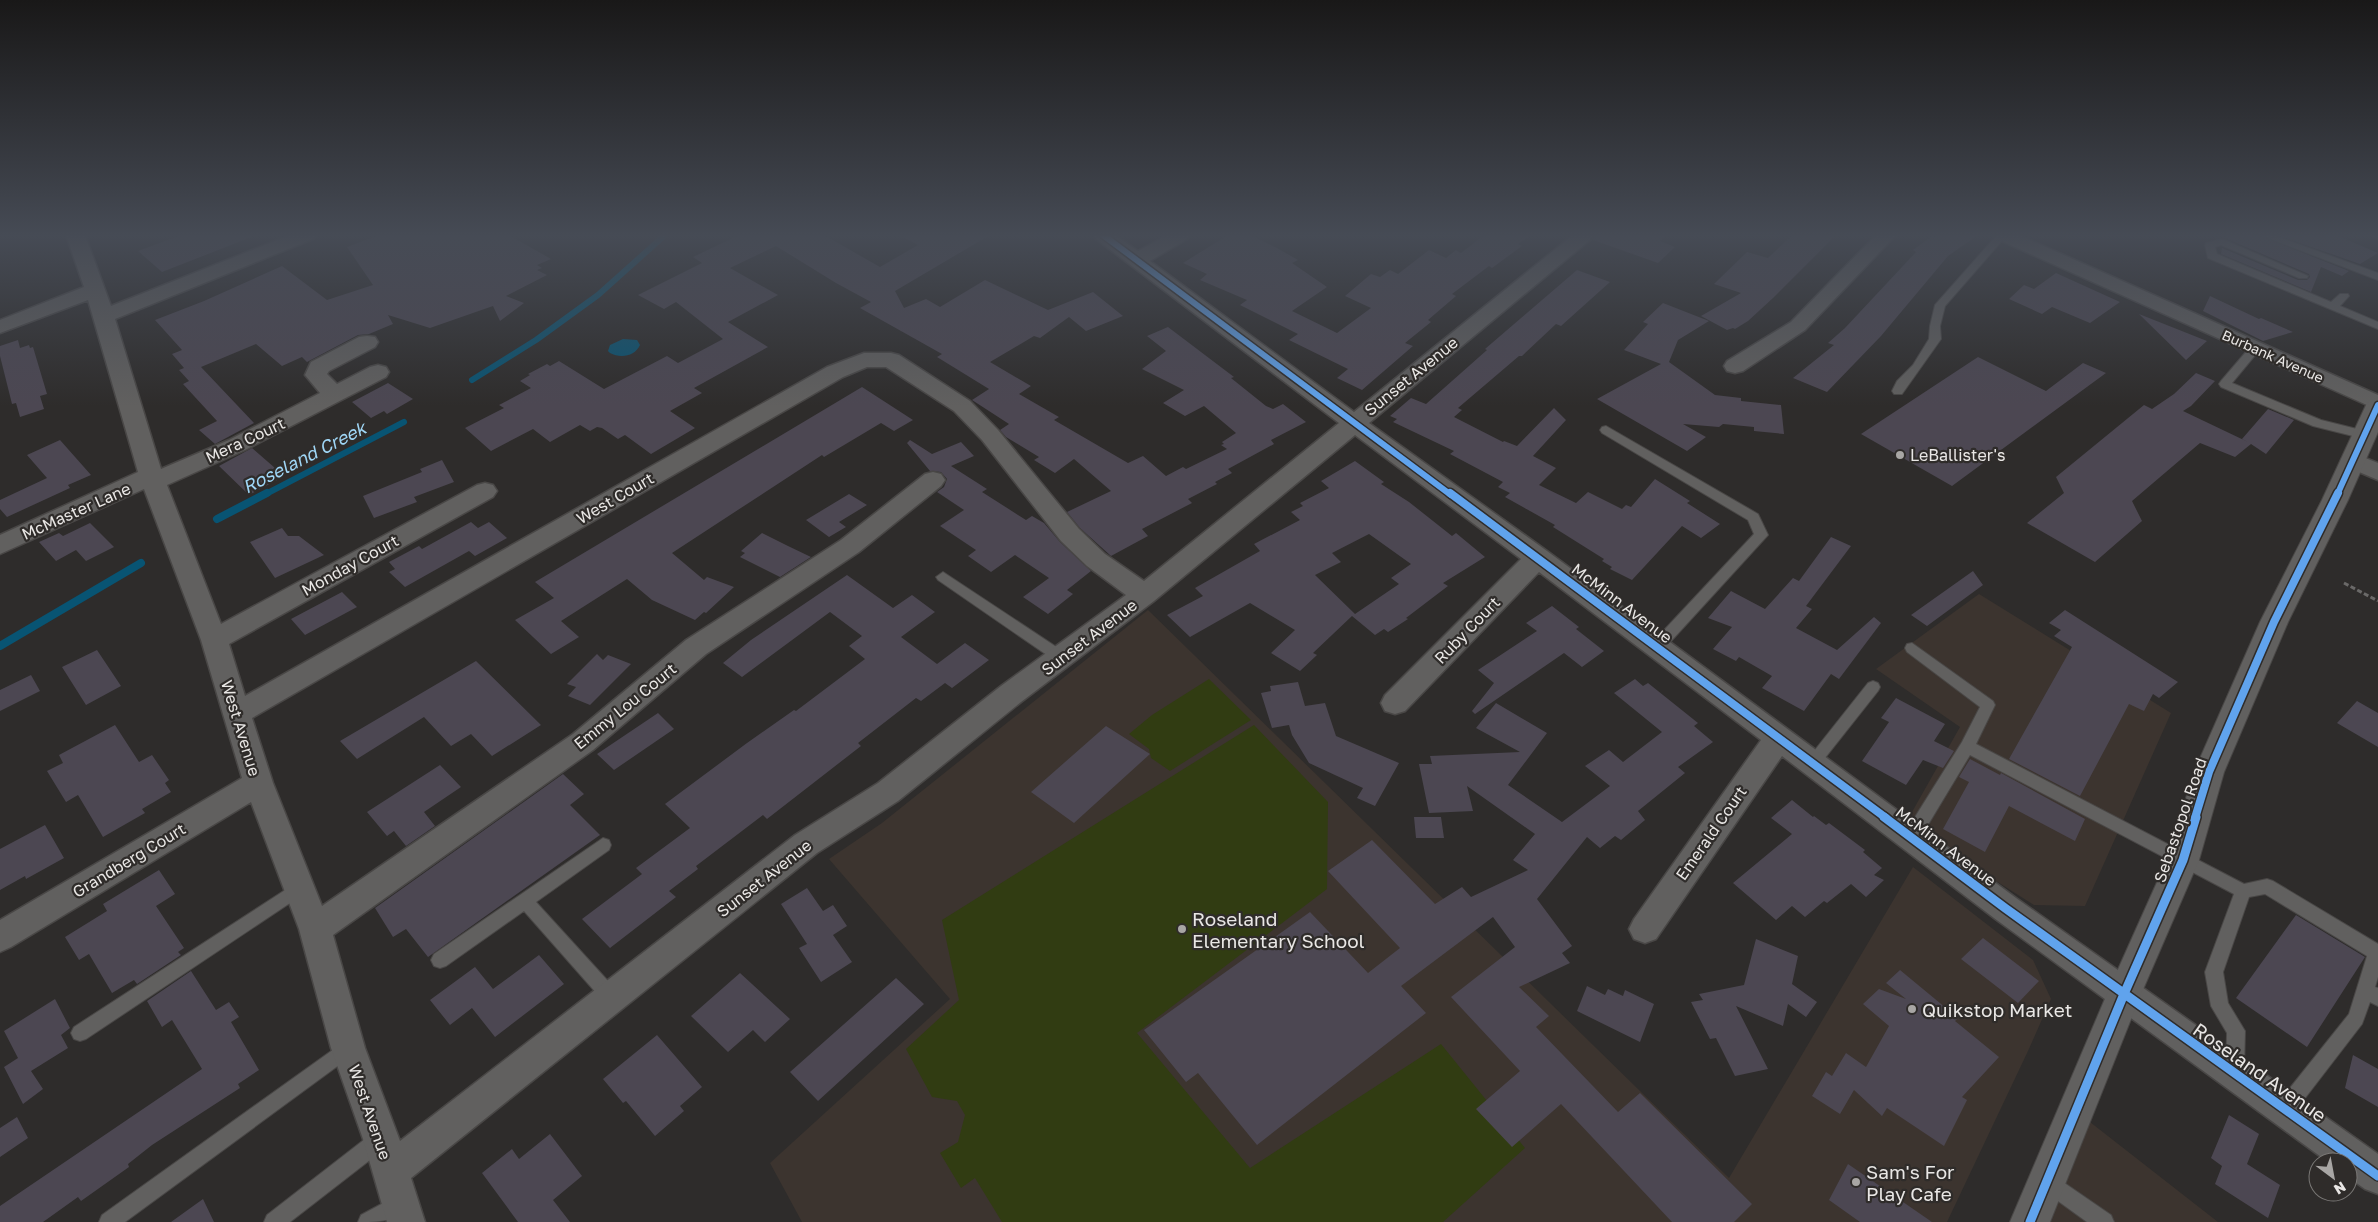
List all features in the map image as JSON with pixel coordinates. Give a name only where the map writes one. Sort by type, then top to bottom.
[{"type":"main road","name":"Sebastopol Road","points":[[2030,1222],[2124,994],[2183,860],[2213,764],[2274,622],[2366,466],[2365,435],[2377,409]]},
{"type":"street","name":"West Avenue","points":[[96,292],[152,479],[214,640],[258,784],[315,929],[348,1048],[381,1139],[403,1213]]},
{"type":"street","points":[[0,327],[100,303],[133,292]]},
{"type":"street","name":"McMinn Avenue","points":[[1180,292],[1354,423],[1538,557],[1812,764],[2124,994]]},
{"type":"street","name":"Sunset Avenue","points":[[390,1172],[806,844],[888,792],[1011,694],[1062,658],[1145,594],[1514,292]]},
{"type":"street","points":[[1735,366],[1798,326],[1831,292]]},
{"type":"street","name":"Burbank Avenue","points":[[2130,292],[2255,348],[2377,409]]},
{"type":"street","points":[[335,395],[319,380],[316,374],[319,367],[367,342]]},
{"type":"street","name":"West Court","points":[[236,714],[835,372],[864,360],[891,360],[962,406],[990,435]]},
{"type":"street","name":"Mera Court","points":[[152,479],[237,446],[378,372]]},
{"type":"street","name":"Sunset Avenue","points":[[990,435],[1070,535],[1096,560],[1122,580],[1145,594]]},
{"type":"street","name":"McMaster Lane","points":[[0,545],[152,479]]},
{"type":"street","name":"Emmy Lou Court","points":[[315,929],[582,742],[696,647],[850,546],[933,480]]},
{"type":"street","name":"Monday Court","points":[[214,640],[485,491]]},
{"type":"street","name":"Ruby Court","points":[[1396,703],[1538,557]]},
{"type":"street","name":"Emerald Court","points":[[1645,929],[1778,738]]},
{"type":"street","name":"Grandberg Court","points":[[0,937],[258,784]]},
{"type":"street","name":"Roseland Avenue","points":[[2124,994],[2378,1176]]},
{"type":"lane","points":[[1898,392],[1901,384],[1917,367],[1935,339],[1935,326],[1940,305],[1950,292]]},
{"type":"lane","points":[[2297,292],[2378,326]]},
{"type":"lane","points":[[2332,307],[2344,296]]},
{"type":"lane","points":[[2255,348],[2224,384],[2317,423],[2365,435]]},
{"type":"lane","points":[[1606,430],[1753,517],[1761,535],[1657,647]]},
{"type":"lane","points":[[943,577],[1062,658]]},
{"type":"lane","points":[[1912,648],[1988,704],[1968,746],[1912,838]]},
{"type":"lane","points":[[1812,764],[1873,687]]},
{"type":"lane","points":[[1968,746],[2243,891],[2267,886],[2377,953],[2371,994],[2356,1018],[2285,1110]]},
{"type":"lane","points":[[440,960],[603,845]]},
{"type":"lane","points":[[80,1033],[299,888]]},
{"type":"lane","points":[[2235,1074],[2236,1031],[2220,1006],[2214,972],[2243,891]]},
{"type":"lane","points":[[525,901],[612,998]]},
{"type":"lane","points":[[109,1222],[348,1048]]},
{"type":"lane","points":[[274,1222],[381,1139]]},
{"type":"lane","points":[[2046,1181],[2104,1222]]},
{"type":"lane","points":[[368,1222],[403,1213]]},
{"type":"path","points":[[2344,583],[2378,601]]},
{"type":"shaded area","points":[[1979,594],[2171,713],[2085,906],[2034,905],[1912,828],[1912,812],[1960,727],[1876,669]]},
{"type":"shaded area","name":"Roseland Elementary School","points":[[1148,610],[1729,1178],[1913,867],[2033,960],[2051,999],[1947,1222],[802,1222],[770,1163],[950,999],[829,859],[882,823]]},
{"type":"shaded area","points":[[2081,1115],[2218,1222],[2037,1222]]},
{"type":"green space","points":[[1209,679],[1251,720],[1170,771],[1151,758],[1149,749],[1129,734],[1152,715]]},
{"type":"green space","points":[[1254,725],[1328,802],[1327,889],[1137,1033],[1250,1168],[1441,1044],[1525,1148],[1443,1222],[1002,1222],[975,1178],[961,1188],[940,1153],[958,1142],[965,1115],[957,1101],[932,1097],[906,1049],[959,1000],[942,920]]},
{"type":"water","points":[[623,339],[637,340],[640,345],[638,349],[631,354],[623,356],[614,355],[608,351],[610,345]]},
{"type":"building","points":[[224,292],[316,292],[327,300],[351,292],[514,292],[506,296],[524,303],[500,321],[493,306],[430,328],[388,315],[393,324],[369,334],[358,335],[307,362],[302,357],[282,366],[256,344],[201,367],[254,423],[215,444],[199,430],[217,421],[183,384],[189,381],[179,370],[184,368],[172,354],[182,350],[155,320]]},
{"type":"building","points":[[644,292],[773,292],[778,295],[728,322],[768,347],[694,388],[702,393],[670,411],[695,428],[651,454],[625,435],[618,439],[602,428],[597,427],[590,431],[580,425],[550,442],[533,429],[491,451],[465,428],[504,408],[499,405],[531,388],[520,381],[530,375],[528,374],[547,364],[550,366],[559,361],[604,389],[667,356],[678,363],[723,339],[676,302],[664,309],[638,295]]},
{"type":"building","points":[[853,292],[896,292],[904,308],[926,299],[940,307],[965,292],[1010,292],[1048,310],[1093,292],[1123,316],[1086,331],[1069,317],[1040,338],[1034,336],[990,362],[1031,386],[1019,394],[1059,417],[1054,420],[1128,463],[1143,456],[1166,476],[1183,467],[1186,469],[1227,449],[1221,445],[1224,444],[1222,442],[1236,433],[1204,406],[1185,416],[1163,403],[1184,390],[1142,369],[1166,351],[1147,336],[1168,327],[1234,377],[1231,378],[1266,406],[1273,409],[1283,404],[1306,422],[1271,440],[1274,444],[1228,469],[1232,473],[1215,482],[1217,484],[1188,499],[1192,503],[1142,529],[1148,536],[1111,556],[1080,528],[1067,512],[1111,491],[1074,459],[1055,473],[1034,460],[1039,457],[1006,437],[1000,430],[1009,424],[972,400],[989,389],[937,357],[942,354],[860,308],[871,302]]},
{"type":"building","points":[[1228,292],[1320,292],[1292,311],[1337,333],[1371,308],[1345,296],[1350,292],[1455,292],[1452,294],[1456,296],[1428,320],[1431,322],[1405,343],[1413,346],[1362,390],[1337,378],[1348,369],[1289,340],[1298,334],[1240,305],[1247,300]]},
{"type":"building","points":[[1551,292],[1599,292],[1561,326],[1556,324],[1522,356],[1519,356],[1458,408],[1462,410],[1454,417],[1503,442],[1517,446],[1554,408],[1566,420],[1533,456],[1556,468],[1539,485],[1576,503],[1588,492],[1622,509],[1626,505],[1631,507],[1655,479],[1690,501],[1687,503],[1720,524],[1701,538],[1682,526],[1632,580],[1610,569],[1612,567],[1602,561],[1604,559],[1553,527],[1555,525],[1505,497],[1510,493],[1498,487],[1503,482],[1450,454],[1454,451],[1393,422],[1397,419],[1390,416],[1411,398],[1426,404],[1487,350],[1485,349]]},
{"type":"building","points":[[1738,292],[1779,292],[1748,321],[1735,329],[1727,330],[1701,316],[1741,293]]},
{"type":"building","points":[[1879,292],[1918,292],[1881,336],[1827,392],[1793,378],[1834,345],[1828,343]]},
{"type":"building","points":[[2016,292],[2098,292],[2120,302],[2090,323],[2052,307],[2042,314],[2009,299]]},
{"type":"building","points":[[2210,296],[2259,319],[2261,318],[2293,332],[2263,341],[2203,311]]},
{"type":"building","points":[[1663,303],[1709,321],[1678,340],[1669,362],[1715,395],[1741,398],[1741,401],[1781,405],[1784,434],[1754,431],[1754,427],[1723,424],[1719,427],[1683,424],[1706,437],[1687,451],[1597,399],[1661,364],[1624,350],[1648,324],[1643,322]]},
{"type":"building","points":[[2139,314],[2207,341],[2186,360]]},
{"type":"building","points":[[18,340],[20,348],[29,345],[30,348],[33,347],[47,394],[40,396],[44,409],[20,417],[16,403],[12,404],[0,356],[0,346]]},
{"type":"building","points":[[1978,357],[2046,391],[2083,363],[2106,373],[1952,486],[1861,434]]},
{"type":"building","points":[[2196,373],[2215,381],[2191,406],[2183,411],[2248,442],[2242,439],[2268,409],[2294,420],[2266,454],[2251,444],[2235,457],[2200,443],[2132,501],[2142,521],[2095,562],[2027,523],[2064,493],[2056,477],[2144,405],[2152,409],[2174,394]]},
{"type":"building","points":[[388,383],[413,399],[387,414],[384,411],[371,418],[352,402]]},
{"type":"building","points":[[862,387],[913,420],[894,431],[881,423],[824,457],[822,455],[672,553],[704,580],[707,577],[734,587],[706,613],[704,612],[695,620],[652,600],[627,579],[561,621],[579,637],[551,654],[515,620],[554,598],[535,582]]},
{"type":"building","points":[[60,440],[91,475],[68,485],[70,488],[7,517],[0,509],[0,500],[47,478],[27,455]]},
{"type":"building","points":[[910,440],[932,454],[961,442],[974,456],[951,466],[987,489],[982,492],[1026,520],[1032,516],[1044,523],[1060,542],[1091,571],[1067,590],[1073,594],[1048,614],[1023,597],[1049,578],[1015,555],[991,572],[968,556],[976,550],[940,526],[964,510],[937,492],[944,487],[947,479],[941,472],[930,471],[907,443]]},
{"type":"building","points":[[252,448],[275,468],[267,472],[277,480],[249,495],[219,466]]},
{"type":"building","points":[[442,460],[454,482],[414,497],[417,502],[374,518],[363,496],[422,472],[420,469]]},
{"type":"building","points":[[1355,461],[1384,482],[1381,484],[1409,502],[1452,536],[1456,533],[1485,557],[1443,583],[1448,586],[1406,618],[1408,619],[1388,632],[1384,629],[1375,635],[1352,616],[1313,653],[1317,655],[1300,671],[1271,653],[1295,630],[1250,603],[1190,637],[1167,615],[1203,596],[1195,588],[1260,551],[1254,544],[1300,520],[1291,512],[1303,506],[1300,503],[1329,488],[1321,481]],"holes":[[[1369,534],[1411,564],[1391,578],[1399,584],[1355,614],[1315,575],[1341,562],[1332,553]]]},
{"type":"building","points":[[849,494],[867,505],[839,522],[846,527],[829,537],[806,520]]},
{"type":"building","points":[[471,522],[478,528],[489,522],[507,538],[475,556],[469,551],[405,587],[389,572],[395,569],[389,562],[419,546],[422,549]]},
{"type":"building","points":[[90,523],[114,547],[86,561],[76,550],[56,561],[39,542],[59,533],[63,536]]},
{"type":"building","points":[[282,528],[288,536],[299,536],[324,555],[275,578],[250,542]]},
{"type":"building","points":[[762,533],[811,557],[780,577],[740,557],[745,553],[741,551]]},
{"type":"building","points":[[1831,537],[1851,546],[1806,606],[1812,609],[1796,628],[1837,650],[1874,617],[1881,623],[1839,679],[1831,674],[1804,711],[1762,688],[1772,676],[1739,657],[1736,661],[1713,649],[1732,627],[1708,618],[1731,591],[1765,609],[1793,578],[1799,581]]},
{"type":"building","points":[[1973,571],[1983,585],[1927,626],[1911,615]]},
{"type":"building","points":[[847,575],[893,608],[912,595],[935,612],[901,637],[937,664],[965,643],[989,660],[952,688],[945,683],[921,701],[916,698],[858,743],[861,746],[767,819],[763,815],[696,866],[698,869],[669,891],[676,897],[610,948],[582,919],[642,874],[636,868],[690,828],[665,804],[747,743],[794,710],[796,711],[865,659],[849,646],[862,636],[830,612],[742,677],[723,663],[751,640]]},
{"type":"building","points":[[342,592],[357,607],[305,635],[291,619]]},
{"type":"building","points":[[1552,606],[1579,627],[1576,629],[1604,651],[1582,667],[1564,653],[1475,714],[1472,711],[1494,683],[1478,670],[1537,631],[1526,623]]},
{"type":"building","points":[[2065,610],[2178,682],[2159,698],[2153,694],[2144,711],[2129,704],[2080,796],[2009,759],[2072,647],[2054,636],[2061,630],[2049,623]]},
{"type":"building","points":[[97,650],[121,686],[86,705],[62,667]]},
{"type":"building","points":[[597,654],[603,660],[608,655],[631,664],[590,705],[568,696],[576,687],[567,684]]},
{"type":"building","points":[[476,661],[541,725],[492,756],[471,734],[451,746],[424,717],[357,759],[340,741]]},
{"type":"building","points":[[31,675],[40,691],[0,711],[0,690]]},
{"type":"building","points":[[1635,679],[1643,686],[1648,683],[1698,723],[1694,726],[1713,742],[1678,767],[1685,773],[1638,811],[1645,820],[1621,840],[1615,836],[1600,848],[1587,837],[1537,899],[1572,946],[1562,953],[1570,963],[1519,987],[1549,1016],[1536,1027],[1618,1112],[1640,1093],[1752,1204],[1734,1222],[1672,1222],[1561,1104],[1512,1147],[1476,1109],[1520,1071],[1451,997],[1515,947],[1493,917],[1401,986],[1426,1013],[1257,1145],[1198,1073],[1186,1082],[1144,1030],[1310,912],[1368,973],[1400,948],[1328,871],[1372,840],[1435,904],[1462,887],[1471,897],[1528,870],[1513,860],[1535,834],[1467,786],[1473,811],[1429,813],[1419,764],[1432,764],[1430,756],[1520,752],[1476,728],[1496,703],[1547,733],[1508,785],[1562,822],[1610,786],[1585,766],[1609,750],[1623,762],[1662,732],[1614,693]]},
{"type":"building","points":[[1298,682],[1305,706],[1325,703],[1336,736],[1399,763],[1375,806],[1357,798],[1363,788],[1309,763],[1292,735],[1289,725],[1272,728],[1261,693],[1271,691],[1270,686]]},
{"type":"building","points":[[1896,698],[1945,724],[1934,741],[1954,751],[1943,768],[1923,760],[1906,785],[1862,761],[1889,722],[1881,718]]},
{"type":"building","points":[[2357,701],[2378,713],[2378,747],[2337,723]]},
{"type":"building","points":[[658,713],[674,729],[614,770],[597,754]]},
{"type":"building","points":[[115,725],[139,762],[152,755],[169,780],[165,783],[171,792],[142,809],[145,813],[103,837],[78,795],[66,802],[47,771],[63,763],[59,755]]},
{"type":"building","points":[[1106,726],[1150,754],[1074,823],[1031,792]]},
{"type":"building","points":[[1970,759],[2000,775],[2001,773],[2085,819],[2075,841],[2009,806],[1985,852],[1943,829],[1969,782],[1959,777]]},
{"type":"building","points":[[440,765],[461,787],[424,812],[435,826],[406,846],[394,831],[387,836],[367,812]]},
{"type":"building","points":[[563,774],[584,794],[570,805],[600,835],[428,957],[406,929],[393,937],[375,908]]},
{"type":"building","points":[[1792,800],[1813,817],[1826,825],[1829,823],[1865,850],[1863,852],[1882,868],[1874,875],[1884,880],[1866,897],[1851,884],[1827,903],[1824,901],[1805,917],[1792,906],[1776,920],[1733,883],[1792,834],[1771,818]]},
{"type":"building","points":[[1414,817],[1441,817],[1444,838],[1416,838]]},
{"type":"building","points":[[45,825],[64,858],[26,879],[25,876],[0,890],[0,849]]},
{"type":"building","points":[[159,870],[175,894],[156,906],[184,948],[178,952],[181,955],[137,984],[134,980],[112,993],[89,954],[79,960],[65,937],[107,911],[103,904]]},
{"type":"building","points":[[807,888],[823,911],[833,905],[847,926],[833,935],[852,962],[821,982],[799,948],[807,944],[781,904]]},
{"type":"building","points":[[2296,915],[2365,957],[2307,1047],[2236,998]]},
{"type":"building","points":[[1983,938],[2039,981],[2018,1003],[1961,959]]},
{"type":"building","points":[[1756,939],[1798,956],[1792,984],[1817,1002],[1806,1017],[1788,1004],[1783,1026],[1736,1006],[1768,1069],[1735,1076],[1716,1038],[1710,1039],[1691,1002],[1703,1000],[1699,994],[1744,985]]},
{"type":"building","points":[[539,955],[564,984],[495,1037],[472,1008],[450,1025],[430,1000],[475,967],[493,989]]},
{"type":"building","points":[[1900,970],[1958,1018],[1955,1021],[1999,1057],[1962,1097],[1967,1100],[1944,1146],[1887,1108],[1882,1116],[1854,1090],[1840,1114],[1812,1096],[1826,1072],[1832,1076],[1846,1053],[1866,1067],[1889,1026],[1863,1004],[1879,989],[1906,999],[1886,983]]},
{"type":"building","points":[[191,971],[216,1010],[229,1002],[239,1017],[231,1022],[259,1070],[238,1084],[240,1088],[152,1145],[128,1164],[129,1167],[81,1201],[78,1197],[43,1222],[0,1222],[0,1206],[202,1069],[172,1020],[162,1027],[147,1001]]},
{"type":"building","points":[[740,973],[790,1019],[765,1042],[753,1030],[728,1052],[691,1016]]},
{"type":"building","points":[[896,978],[924,1004],[818,1101],[790,1072]]},
{"type":"building","points":[[1587,986],[1605,995],[1608,989],[1623,996],[1625,990],[1654,1004],[1640,1042],[1577,1011]]},
{"type":"building","points":[[55,999],[70,1028],[61,1035],[68,1048],[31,1071],[43,1089],[23,1104],[4,1067],[18,1058],[4,1031]]},
{"type":"building","points":[[657,1035],[702,1087],[680,1106],[684,1111],[655,1136],[626,1101],[623,1103],[603,1079]]},
{"type":"building","points":[[2353,1055],[2378,1069],[2378,1107],[2345,1088]]},
{"type":"building","points":[[2229,1115],[2259,1134],[2247,1164],[2280,1185],[2268,1218],[2215,1184],[2222,1166],[2211,1158]]},
{"type":"building","points":[[17,1117],[28,1138],[0,1157],[0,1128]]},
{"type":"building","points":[[550,1134],[582,1176],[553,1200],[570,1222],[518,1222],[482,1173],[512,1149],[519,1159]]},
{"type":"building","name":"Sam's For Play Cafe","points":[[1848,1164],[1932,1222],[1860,1222],[1829,1200]]},
{"type":"building","points":[[203,1199],[214,1222],[171,1222]]},
{"type":"waterway","name":"Roseland Creek","points":[[472,380],[536,340],[601,292]]},
{"type":"waterway","name":"Roseland Creek","points":[[264,495],[404,422]]},
{"type":"waterway","name":"Roseland Creek","points":[[217,519],[267,493]]},
{"type":"waterway","name":"Roseland Creek","points":[[0,646],[141,563]]},
{"type":"cycle path","points":[[1179,292],[1621,619],[2005,908],[2378,1176]]},
{"type":"cycle path","points":[[2030,1222],[2124,994],[2183,860],[2209,772],[2274,622],[2335,500],[2378,405]]},
{"type":"place","name":"LeBallister's","points":[[1900,455]]},
{"type":"place","name":"Roseland Elementary School","points":[[1182,929]]},
{"type":"place","name":"Quikstop Market","points":[[1912,1009]]},
{"type":"place","name":"Sam's For Play Cafe","points":[[1856,1182]]}]
